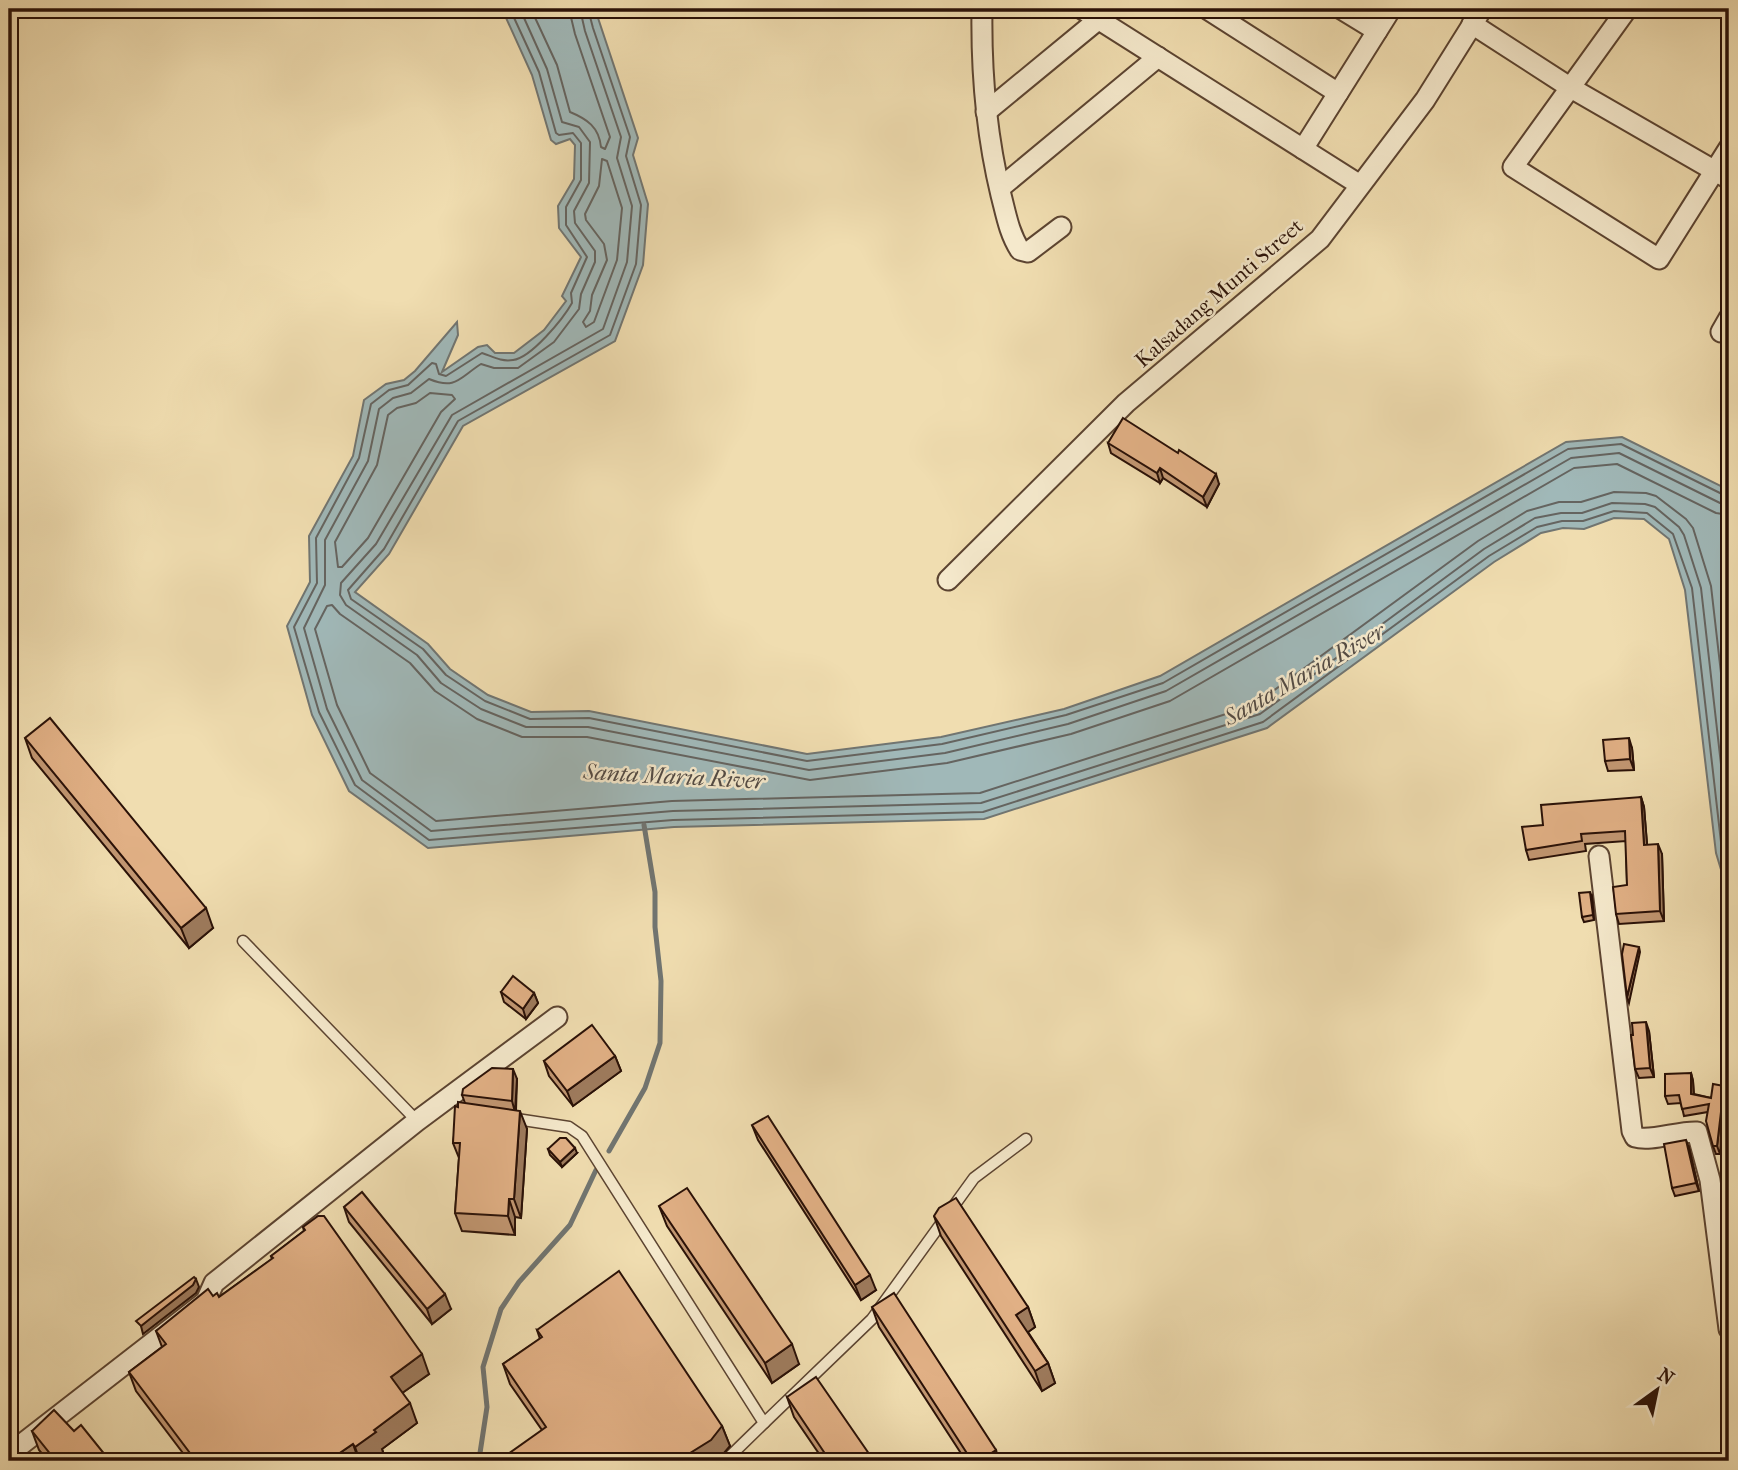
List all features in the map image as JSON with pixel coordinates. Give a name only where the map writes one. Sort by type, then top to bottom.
[{"type":"street","points":[[982,9],[982,60],[990,150],[1012,237],[1020,250],[1028,252],[1061,227]]},
{"type":"street","points":[[1207,9],[1338,93]]},
{"type":"street","points":[[1341,9],[1377,31]]},
{"type":"street","points":[[1303,149],[1391,9]]},
{"type":"street","points":[[1627,9],[1513,167],[1658,259],[1722,175],[1729,148]]},
{"type":"street","points":[[986,112],[1090,14],[1360,185]]},
{"type":"street","points":[[1477,16],[1570,88],[1722,175]]},
{"type":"street","name":"Kalsadang Munti Street","points":[[948,580],[1126,403],[1320,239],[1425,100],[1477,16]]},
{"type":"street","points":[[1000,188],[1158,57]]},
{"type":"street","points":[[1599,856],[1632,1131],[1635,1137],[1642,1139],[1682,1131],[1697,1132],[1710,1180],[1729,1329]]},
{"type":"street","points":[[9,1454],[206,1301],[214,1283],[417,1121],[443,1109],[557,1017]]},
{"type":"lane","points":[[243,941],[417,1121]]},
{"type":"lane","points":[[503,1117],[569,1127],[582,1136],[764,1423]]},
{"type":"lane","points":[[725,1461],[872,1319],[974,1178],[1026,1139]]},
{"type":"water","name":"Santa Maria River","points":[[502,9],[595,9],[638,138],[633,155],[648,204],[643,265],[615,341],[463,426],[389,554],[355,592],[428,644],[450,669],[488,695],[531,712],[589,711],[807,754],[941,737],[1064,709],[1160,676],[1566,442],[1622,437],[1729,490],[1729,896],[1716,853],[1685,590],[1669,539],[1644,519],[1614,518],[1584,529],[1563,528],[1541,533],[1494,562],[1267,728],[984,819],[674,827],[428,848],[349,791],[312,715],[287,626],[310,582],[309,536],[353,456],[364,400],[386,384],[404,380],[415,371],[457,322],[458,335],[442,372],[478,347],[487,345],[495,353],[514,353],[544,330],[566,301],[562,296],[581,257],[559,228],[558,206],[574,179],[575,145],[570,139],[556,144],[551,140],[532,75]]},
{"type":"building","points":[[1123,418],[1216,474],[1203,497],[1160,468],[1157,473],[1108,443]]},
{"type":"building","points":[[50,718],[206,908],[181,928],[25,738]]},
{"type":"building","points":[[1629,738],[1630,759],[1605,761],[1603,740]]},
{"type":"building","points":[[1641,797],[1644,845],[1658,844],[1660,911],[1616,914],[1613,887],[1627,885],[1625,831],[1581,834],[1582,841],[1526,850],[1522,827],[1543,825],[1541,805]]},
{"type":"building","points":[[1590,892],[1593,915],[1582,917],[1579,893]]},
{"type":"building","points":[[1624,944],[1639,947],[1627,997],[1622,954]]},
{"type":"building","points":[[513,976],[534,993],[523,1009],[501,992]]},
{"type":"building","points":[[1646,1022],[1650,1068],[1635,1069],[1632,1023]]},
{"type":"building","points":[[592,1025],[615,1056],[567,1091],[544,1061]]},
{"type":"building","points":[[492,1068],[513,1069],[512,1101],[462,1095],[463,1089]]},
{"type":"building","points":[[1691,1073],[1691,1094],[1711,1098],[1713,1084],[1724,1086],[1717,1146],[1713,1146],[1706,1121],[1709,1104],[1682,1109],[1679,1095],[1665,1096],[1665,1074]]},
{"type":"building","points":[[458,1102],[520,1111],[514,1199],[509,1199],[508,1216],[455,1213],[460,1143],[453,1143],[455,1106],[458,1107]]},
{"type":"building","points":[[768,1116],[870,1275],[855,1285],[752,1125]]},
{"type":"building","points":[[560,1138],[566,1138],[575,1148],[560,1162],[548,1149]]},
{"type":"building","points":[[1686,1140],[1696,1183],[1672,1188],[1664,1144]]},
{"type":"building","points":[[687,1188],[792,1344],[765,1363],[659,1206]]},
{"type":"building","points":[[362,1192],[445,1294],[427,1309],[344,1207]]},
{"type":"building","points":[[956,1198],[1028,1307],[1016,1315],[1048,1363],[1035,1371],[934,1216],[939,1208]]},
{"type":"building","points":[[318,1216],[324,1216],[422,1354],[391,1377],[410,1403],[355,1447],[353,1444],[328,1461],[196,1461],[129,1372],[166,1344],[156,1331],[208,1289],[213,1296],[217,1293],[219,1297],[273,1258],[271,1256],[305,1230],[303,1227]]},
{"type":"building","points":[[619,1271],[722,1426],[711,1440],[680,1461],[498,1461],[546,1427],[503,1364],[542,1337],[537,1330]]},
{"type":"building","points":[[194,1277],[196,1279],[193,1285],[141,1326],[136,1321]]},
{"type":"building","points":[[894,1293],[996,1450],[979,1461],[972,1461],[872,1307]]},
{"type":"building","points":[[816,1377],[874,1461],[830,1461],[787,1397]]},
{"type":"building","points":[[54,1410],[74,1431],[81,1425],[110,1461],[56,1461],[32,1431]]},
{"type":"waterway","points":[[609,1151],[645,1088],[660,1043],[661,981],[655,927],[655,892],[644,825]]},
{"type":"waterway","points":[[474,1461],[480,1453],[487,1407],[483,1367],[501,1309],[519,1282],[570,1225],[596,1170]]}]
